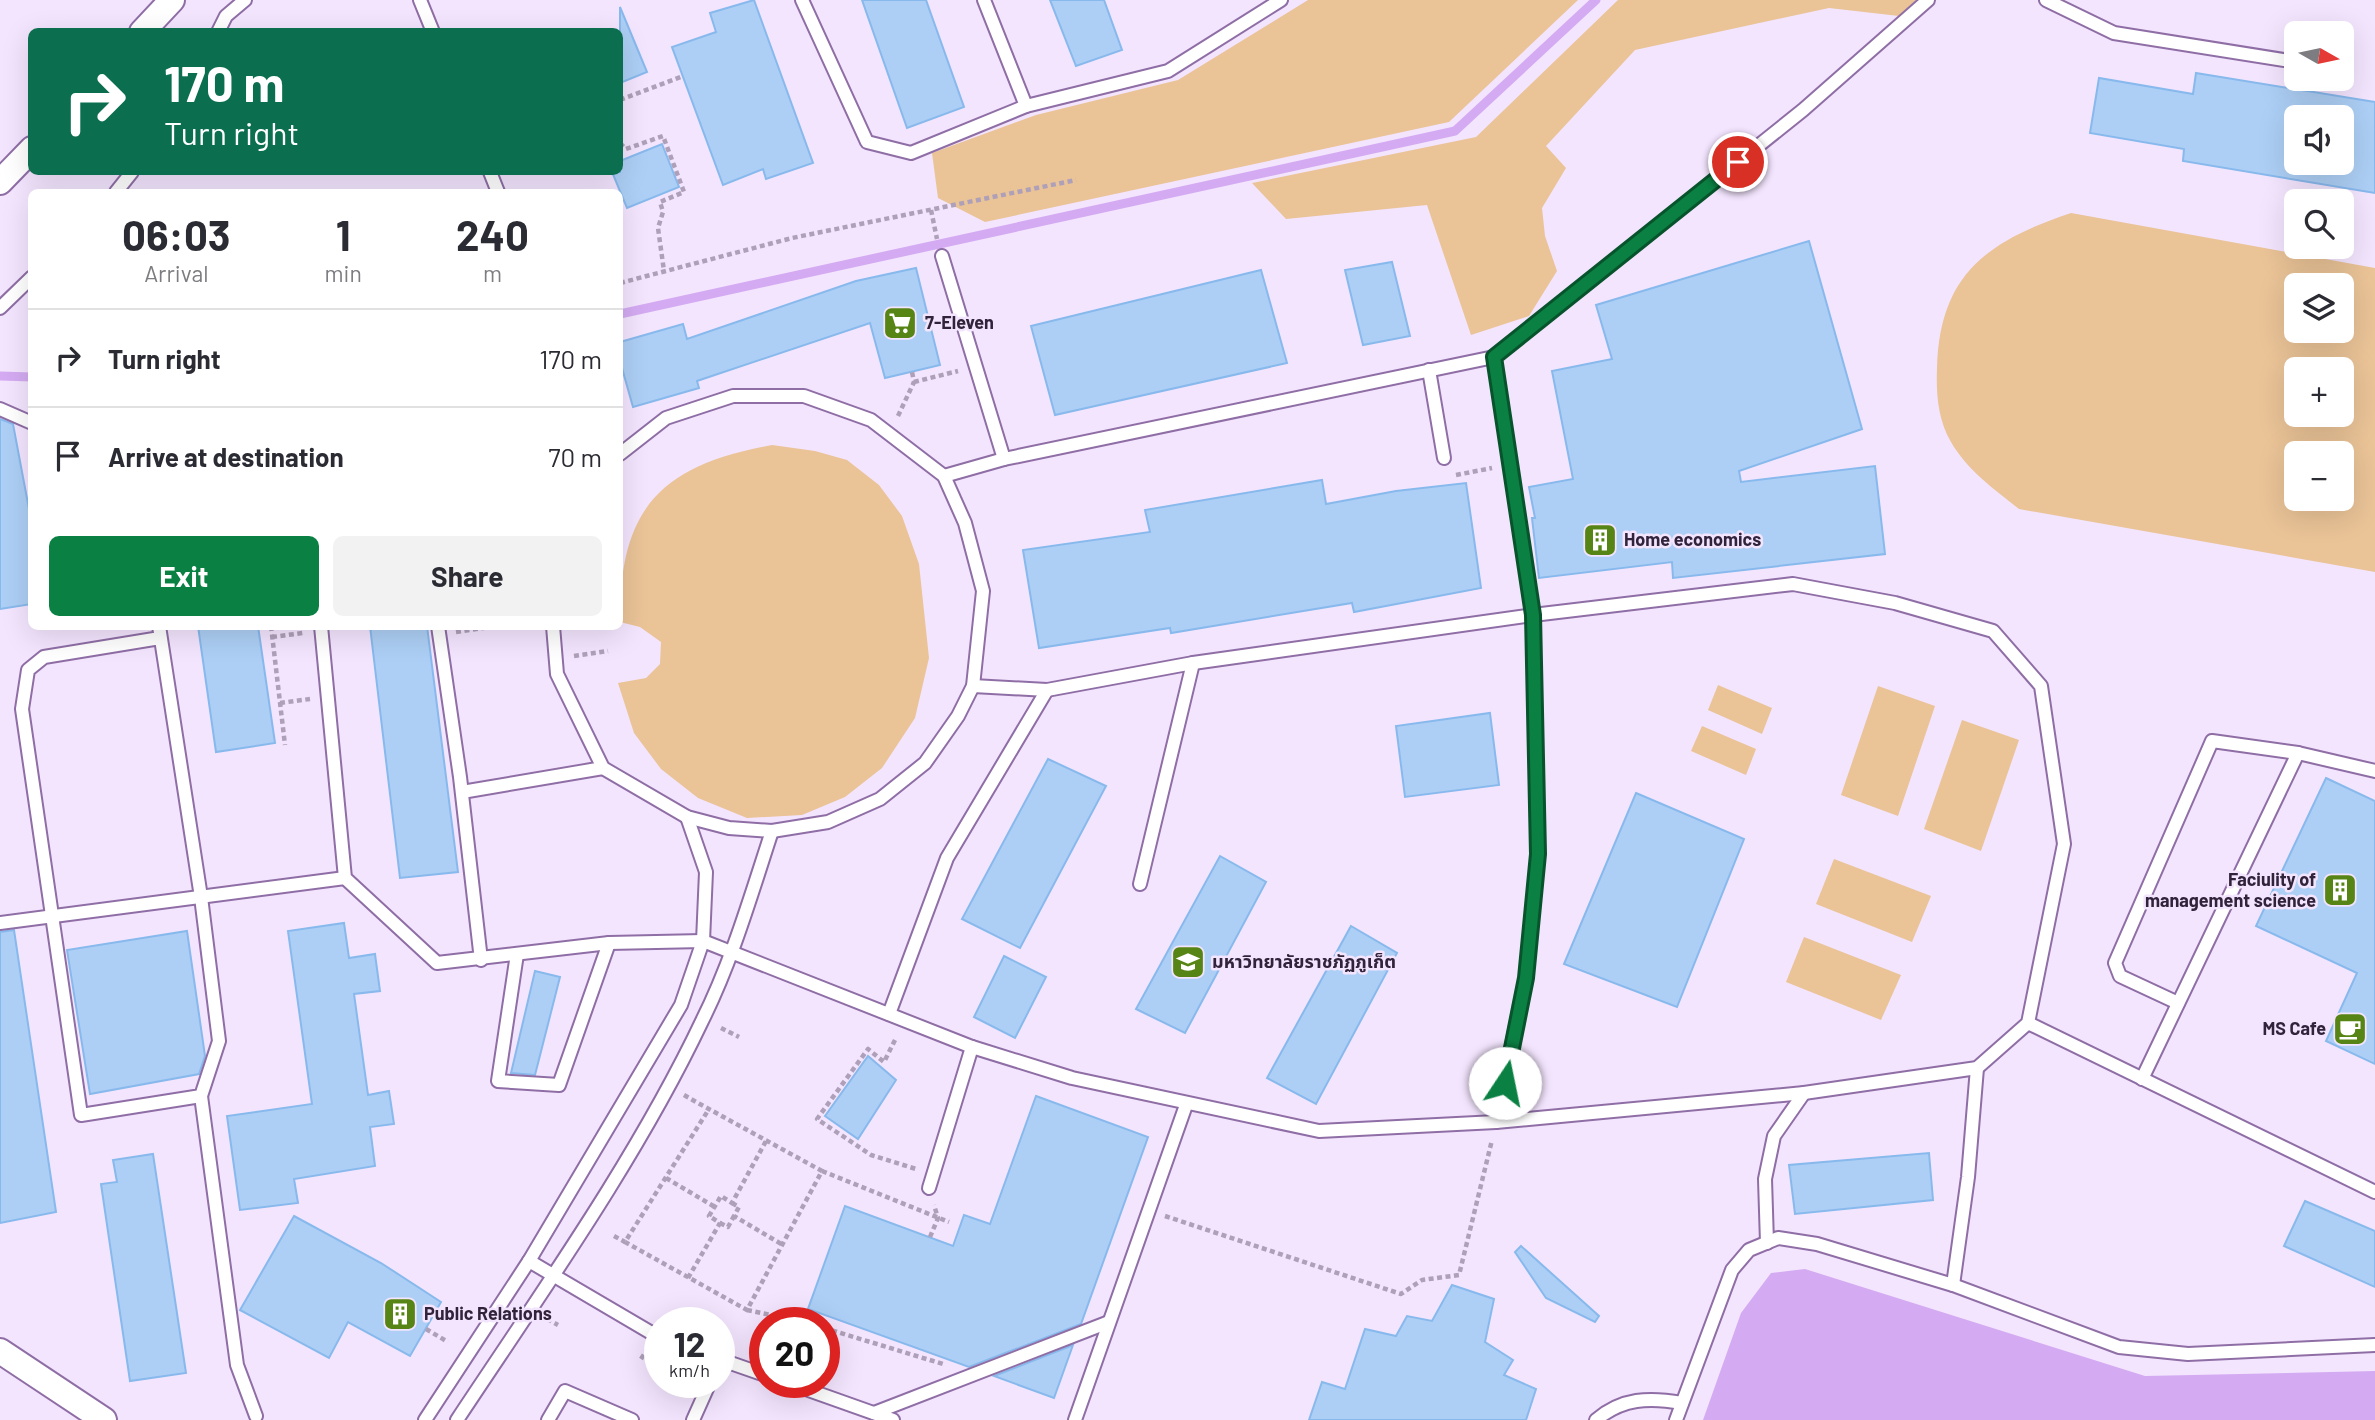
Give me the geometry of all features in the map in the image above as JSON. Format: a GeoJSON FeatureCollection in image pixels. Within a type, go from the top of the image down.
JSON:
{"type":"FeatureCollection","features":[{"type":"Feature","properties":{"kind":"street"},"geometry":{"type":"LineString","coordinates":[[146,28],[172,0]]}},
{"type":"Feature","properties":{"kind":"street"},"geometry":{"type":"LineString","coordinates":[[0,182],[28,153]]}},
{"type":"Feature","properties":{"kind":"street"},"geometry":{"type":"LineString","coordinates":[[0,1351],[104,1420]]}},
{"type":"Feature","properties":{"kind":"lane"},"geometry":{"type":"LineString","coordinates":[[220,28],[226,16],[245,0]]}},
{"type":"Feature","properties":{"kind":"lane"},"geometry":{"type":"LineString","coordinates":[[420,0],[431,28]]}},
{"type":"Feature","properties":{"kind":"lane"},"geometry":{"type":"LineString","coordinates":[[802,0],[867,142],[911,153],[1026,106],[1168,71],[1281,0]]}},
{"type":"Feature","properties":{"kind":"lane"},"geometry":{"type":"LineString","coordinates":[[984,0],[1026,106]]}},
{"type":"Feature","properties":{"kind":"lane"},"geometry":{"type":"LineString","coordinates":[[944,476],[1004,459],[1494,357],[1803,110],[1928,0]]}},
{"type":"Feature","properties":{"kind":"lane"},"geometry":{"type":"LineString","coordinates":[[2046,0],[2114,33],[2284,60]]}},
{"type":"Feature","properties":{"kind":"lane"},"geometry":{"type":"LineString","coordinates":[[118,189],[130,175]]}},
{"type":"Feature","properties":{"kind":"lane"},"geometry":{"type":"LineString","coordinates":[[942,257],[1004,459]]}},
{"type":"Feature","properties":{"kind":"lane"},"geometry":{"type":"LineString","coordinates":[[0,308],[28,281]]}},
{"type":"Feature","properties":{"kind":"lane"},"geometry":{"type":"LineString","coordinates":[[1494,357],[1533,615],[1538,854],[1526,978],[1496,1122]]}},
{"type":"Feature","properties":{"kind":"lane"},"geometry":{"type":"LineString","coordinates":[[1429,370],[1444,458]]}},
{"type":"Feature","properties":{"kind":"lane"},"geometry":{"type":"LineString","coordinates":[[552,630],[557,674],[603,768],[687,817],[729,828],[772,831],[828,822],[880,799],[925,763],[958,716],[973,686],[983,592],[965,523],[944,476],[871,420],[804,397],[733,396],[666,418],[623,452]]}},
{"type":"Feature","properties":{"kind":"lane"},"geometry":{"type":"LineString","coordinates":[[0,409],[28,421]]}},
{"type":"Feature","properties":{"kind":"lane"},"geometry":{"type":"LineString","coordinates":[[321,630],[345,878],[437,963],[481,960],[609,943],[703,941],[972,1047],[1072,1079],[1320,1131],[1496,1122],[1804,1093],[1977,1068],[2028,1023],[2064,844],[2042,686],[1993,631],[1895,603],[1793,584],[1533,615],[1193,663],[1046,691],[973,686]]}},
{"type":"Feature","properties":{"kind":"lane"},"geometry":{"type":"LineString","coordinates":[[439,630],[462,792],[481,960]]}},
{"type":"Feature","properties":{"kind":"lane"},"geometry":{"type":"LineString","coordinates":[[201,1096],[80,1115],[22,709],[28,670],[44,657],[159,632],[201,897],[219,1041],[201,1096],[237,1365],[256,1416]]}},
{"type":"Feature","properties":{"kind":"lane"},"geometry":{"type":"LineString","coordinates":[[1140,884],[1193,663]]}},
{"type":"Feature","properties":{"kind":"lane"},"geometry":{"type":"LineString","coordinates":[[889,1014],[947,858],[1046,691]]}},
{"type":"Feature","properties":{"kind":"lane"},"geometry":{"type":"LineString","coordinates":[[2178,1003],[2120,976],[2115,963],[2211,741],[2298,753],[2375,771]]}},
{"type":"Feature","properties":{"kind":"lane"},"geometry":{"type":"LineString","coordinates":[[2142,1079],[2298,753]]}},
{"type":"Feature","properties":{"kind":"lane"},"geometry":{"type":"LineString","coordinates":[[462,792],[603,768]]}},
{"type":"Feature","properties":{"kind":"lane"},"geometry":{"type":"LineString","coordinates":[[425,1420],[529,1261],[681,1005],[703,941],[706,872],[687,817]]}},
{"type":"Feature","properties":{"kind":"lane"},"geometry":{"type":"LineString","coordinates":[[457,1420],[552,1277],[669,1087],[703,1020],[732,952],[772,831]]}},
{"type":"Feature","properties":{"kind":"lane"},"geometry":{"type":"LineString","coordinates":[[0,923],[345,878]]}},
{"type":"Feature","properties":{"kind":"lane"},"geometry":{"type":"LineString","coordinates":[[517,954],[498,1081],[559,1085],[609,943]]}},
{"type":"Feature","properties":{"kind":"lane"},"geometry":{"type":"LineString","coordinates":[[2028,1023],[2375,1192]]}},
{"type":"Feature","properties":{"kind":"lane"},"geometry":{"type":"LineString","coordinates":[[931,1181],[972,1047]]}},
{"type":"Feature","properties":{"kind":"lane"},"geometry":{"type":"LineString","coordinates":[[1953,1285],[1968,1177],[1977,1068]]}},
{"type":"Feature","properties":{"kind":"lane"},"geometry":{"type":"LineString","coordinates":[[1767,1243],[1765,1179],[1774,1136],[1804,1093]]}},
{"type":"Feature","properties":{"kind":"lane"},"geometry":{"type":"LineString","coordinates":[[1074,1420],[1186,1105]]}},
{"type":"Feature","properties":{"kind":"lane"},"geometry":{"type":"LineString","coordinates":[[1676,1420],[1732,1270],[1749,1250],[1778,1238],[1817,1244],[1953,1285],[2119,1347],[2188,1354],[2375,1345]]}},
{"type":"Feature","properties":{"kind":"lane"},"geometry":{"type":"LineString","coordinates":[[529,1261],[644,1329]]}},
{"type":"Feature","properties":{"kind":"lane"},"geometry":{"type":"LineString","coordinates":[[874,1413],[1109,1322]]}},
{"type":"Feature","properties":{"kind":"lane"},"geometry":{"type":"LineString","coordinates":[[548,1420],[565,1391],[632,1420]]}},
{"type":"Feature","properties":{"kind":"lane"},"geometry":{"type":"LineString","coordinates":[[693,1420],[703,1398]]}},
{"type":"Feature","properties":{"kind":"lane"},"geometry":{"type":"LineString","coordinates":[[831,1398],[893,1420]]}},
{"type":"Feature","properties":{"kind":"lane"},"geometry":{"type":"LineString","coordinates":[[1596,1420],[1612,1406],[1637,1400],[1657,1399],[1682,1404]]}},
{"type":"Feature","properties":{"kind":"path"},"geometry":{"type":"LineString","coordinates":[[623,99],[683,76]]}},
{"type":"Feature","properties":{"kind":"path"},"geometry":{"type":"LineString","coordinates":[[623,146],[626,149],[663,136],[681,180],[684,192],[660,202],[663,212],[658,228],[664,271]]}},
{"type":"Feature","properties":{"kind":"path"},"geometry":{"type":"LineString","coordinates":[[623,282],[792,238],[1076,180]]}},
{"type":"Feature","properties":{"kind":"path"},"geometry":{"type":"LineString","coordinates":[[931,209],[934,226]]}},
{"type":"Feature","properties":{"kind":"path"},"geometry":{"type":"LineString","coordinates":[[914,382],[976,367]]}},
{"type":"Feature","properties":{"kind":"path"},"geometry":{"type":"LineString","coordinates":[[894,426],[914,382],[912,372]]}},
{"type":"Feature","properties":{"kind":"path"},"geometry":{"type":"LineString","coordinates":[[1448,477],[1510,464]]}},
{"type":"Feature","properties":{"kind":"path"},"geometry":{"type":"LineString","coordinates":[[271,630],[285,746]]}},
{"type":"Feature","properties":{"kind":"path"},"geometry":{"type":"LineString","coordinates":[[272,637],[310,630]]}},
{"type":"Feature","properties":{"kind":"path"},"geometry":{"type":"LineString","coordinates":[[280,703],[328,696]]}},
{"type":"Feature","properties":{"kind":"path"},"geometry":{"type":"LineString","coordinates":[[895,1040],[883,1065],[868,1049],[817,1119],[871,1155],[931,1181],[938,1218],[930,1237]]}},
{"type":"Feature","properties":{"kind":"path"},"geometry":{"type":"LineString","coordinates":[[669,1087],[822,1171],[949,1222]]}},
{"type":"Feature","properties":{"kind":"path"},"geometry":{"type":"LineString","coordinates":[[625,1242],[709,1109]]}},
{"type":"Feature","properties":{"kind":"path"},"geometry":{"type":"LineString","coordinates":[[1149,1211],[1401,1293],[1422,1280],[1460,1275],[1496,1122]]}},
{"type":"Feature","properties":{"kind":"path"},"geometry":{"type":"LineString","coordinates":[[732,1203],[766,1141]]}},
{"type":"Feature","properties":{"kind":"path"},"geometry":{"type":"LineString","coordinates":[[614,1236],[747,1310],[822,1171]]}},
{"type":"Feature","properties":{"kind":"path"},"geometry":{"type":"LineString","coordinates":[[666,1178],[715,1206]]}},
{"type":"Feature","properties":{"kind":"path"},"geometry":{"type":"LineString","coordinates":[[721,1196],[732,1203],[739,1206],[728,1227],[709,1216],[721,1196]]}},
{"type":"Feature","properties":{"kind":"path"},"geometry":{"type":"LineString","coordinates":[[734,1216],[783,1245]]}},
{"type":"Feature","properties":{"kind":"path"},"geometry":{"type":"LineString","coordinates":[[688,1278],[720,1223]]}},
{"type":"Feature","properties":{"kind":"path"},"geometry":{"type":"LineString","coordinates":[[426,1329],[448,1342]]}},
{"type":"Feature","properties":{"kind":"path"},"geometry":{"type":"LineString","coordinates":[[840,1333],[954,1367]]}},
{"type":"Feature","properties":{"kind":"shaded area"},"geometry":{"type":"Polygon","coordinates":[[[1308,0],[1578,0],[1449,122],[985,222],[938,198],[932,153],[1036,115],[1178,80],[1308,0]]]}},
{"type":"Feature","properties":{"kind":"shaded area"},"geometry":{"type":"Polygon","coordinates":[[[1618,0],[1916,0],[1899,16],[1829,8],[1635,50],[1546,146],[1566,168],[1542,208],[1545,236],[1557,271],[1529,316],[1471,335],[1427,205],[1286,219],[1252,183],[1476,137],[1618,0]]]}},
{"type":"Feature","properties":{"kind":"shaded area"},"geometry":{"type":"Polygon","coordinates":[[[2071,213],[2284,252],[2284,259],[2325,259],[2375,268],[2375,572],[2019,509],[1973,470],[1957,452],[1943,425],[1937,388],[1940,336],[1947,309],[1958,286],[1973,266],[2015,236],[2071,213]]]}},
{"type":"Feature","properties":{"kind":"shaded area"},"geometry":{"type":"Polygon","coordinates":[[[772,445],[815,451],[847,460],[879,485],[902,516],[919,564],[929,658],[915,718],[882,768],[845,797],[802,815],[747,818],[698,798],[661,769],[634,733],[618,683],[646,678],[660,664],[661,642],[640,627],[623,623],[623,576],[628,549],[639,521],[654,498],[675,479],[702,465],[772,445]]]}},
{"type":"Feature","properties":{"kind":"shaded area"},"geometry":{"type":"Polygon","coordinates":[[[1718,685],[1772,708],[1762,734],[1708,710],[1718,685]]]}},
{"type":"Feature","properties":{"kind":"shaded area"},"geometry":{"type":"Polygon","coordinates":[[[1878,686],[1935,706],[1898,816],[1841,795],[1878,686]]]}},
{"type":"Feature","properties":{"kind":"shaded area"},"geometry":{"type":"Polygon","coordinates":[[[1962,720],[2019,740],[1981,851],[1924,829],[1962,720]]]}},
{"type":"Feature","properties":{"kind":"shaded area"},"geometry":{"type":"Polygon","coordinates":[[[1702,726],[1756,749],[1746,775],[1691,751],[1702,726]]]}},
{"type":"Feature","properties":{"kind":"shaded area"},"geometry":{"type":"Polygon","coordinates":[[[1834,859],[1931,896],[1912,942],[1816,904],[1834,859]]]}},
{"type":"Feature","properties":{"kind":"shaded area"},"geometry":{"type":"Polygon","coordinates":[[[1804,937],[1901,975],[1881,1020],[1786,982],[1804,937]]]}},
{"type":"Feature","properties":{"kind":"shaded area"},"geometry":{"type":"Polygon","coordinates":[[[1805,1269],[2145,1376],[2375,1371],[2375,1420],[1703,1420],[1741,1313],[1771,1273],[1805,1269]]]}},
{"type":"Feature","properties":{"kind":"building"},"geometry":{"type":"Polygon","coordinates":[[[754,0],[813,163],[766,179],[763,169],[723,185],[672,47],[716,32],[710,13],[754,0]]]}},
{"type":"Feature","properties":{"kind":"building"},"geometry":{"type":"Polygon","coordinates":[[[862,0],[926,0],[964,107],[907,128],[862,0]]]}},
{"type":"Feature","properties":{"kind":"building"},"geometry":{"type":"Polygon","coordinates":[[[1050,0],[1104,0],[1122,50],[1076,66],[1050,0]]]}},
{"type":"Feature","properties":{"kind":"building"},"geometry":{"type":"Polygon","coordinates":[[[620,7],[647,72],[623,82],[623,28],[620,28],[620,7]]]}},
{"type":"Feature","properties":{"kind":"building"},"geometry":{"type":"Polygon","coordinates":[[[2196,73],[2284,87],[2284,91],[2307,91],[2375,102],[2375,193],[2183,161],[2184,149],[2090,133],[2099,78],[2193,94],[2196,73]]]}},
{"type":"Feature","properties":{"kind":"building"},"geometry":{"type":"Polygon","coordinates":[[[662,144],[679,187],[627,208],[623,189],[619,189],[613,175],[623,175],[623,160],[662,144]]]}},
{"type":"Feature","properties":{"kind":"building"},"geometry":{"type":"Polygon","coordinates":[[[1809,241],[1862,429],[1739,471],[1741,482],[1875,466],[1885,554],[1673,578],[1672,562],[1539,578],[1532,518],[1535,518],[1529,487],[1573,479],[1552,371],[1612,359],[1596,305],[1809,241]]]}},
{"type":"Feature","properties":{"kind":"building"},"geometry":{"type":"Polygon","coordinates":[[[1392,262],[1410,336],[1363,345],[1345,270],[1392,262]]]}},
{"type":"Feature","properties":{"kind":"building"},"geometry":{"type":"Polygon","coordinates":[[[916,268],[940,365],[885,378],[870,323],[697,381],[699,388],[633,407],[623,372],[623,341],[683,324],[687,339],[856,281],[916,268]]]}},
{"type":"Feature","properties":{"kind":"building"},"geometry":{"type":"Polygon","coordinates":[[[1261,270],[1287,363],[1055,415],[1031,326],[1261,270]]]}},
{"type":"Feature","properties":{"kind":"building"},"geometry":{"type":"Polygon","coordinates":[[[0,419],[13,424],[28,504],[28,605],[0,609],[0,419]]]}},
{"type":"Feature","properties":{"kind":"building"},"geometry":{"type":"Polygon","coordinates":[[[1322,480],[1326,504],[1396,491],[1466,483],[1481,588],[1354,612],[1352,603],[1171,633],[1170,628],[1039,648],[1023,550],[1150,532],[1145,510],[1322,480]]]}},
{"type":"Feature","properties":{"kind":"building"},"geometry":{"type":"Polygon","coordinates":[[[199,630],[259,630],[275,743],[216,752],[199,630]]]}},
{"type":"Feature","properties":{"kind":"building"},"geometry":{"type":"Polygon","coordinates":[[[370,630],[428,630],[458,872],[400,878],[370,630]]]}},
{"type":"Feature","properties":{"kind":"building"},"geometry":{"type":"Polygon","coordinates":[[[1490,713],[1499,785],[1405,797],[1396,726],[1490,713]]]}},
{"type":"Feature","properties":{"kind":"building"},"geometry":{"type":"Polygon","coordinates":[[[1048,759],[1106,786],[1020,948],[962,919],[1048,759]]]}},
{"type":"Feature","properties":{"kind":"building"},"geometry":{"type":"Polygon","coordinates":[[[2326,778],[2375,801],[2375,1064],[2326,1041],[2357,973],[2256,926],[2326,778]]]}},
{"type":"Feature","properties":{"kind":"building"},"geometry":{"type":"Polygon","coordinates":[[[1636,793],[1744,839],[1677,1007],[1564,964],[1636,793]]]}},
{"type":"Feature","properties":{"kind":"building"},"geometry":{"type":"Polygon","coordinates":[[[1220,856],[1266,882],[1185,1033],[1136,1009],[1220,856]]]}},
{"type":"Feature","properties":{"kind":"building"},"geometry":{"type":"Polygon","coordinates":[[[344,923],[349,958],[375,954],[380,991],[354,994],[368,1095],[389,1091],[394,1124],[370,1127],[375,1166],[294,1179],[298,1203],[240,1210],[227,1116],[312,1104],[288,931],[344,923]]]}},
{"type":"Feature","properties":{"kind":"building"},"geometry":{"type":"Polygon","coordinates":[[[1351,926],[1397,953],[1316,1104],[1267,1078],[1351,926]]]}},
{"type":"Feature","properties":{"kind":"building"},"geometry":{"type":"Polygon","coordinates":[[[14,930],[56,1212],[0,1223],[0,932],[14,930]]]}},
{"type":"Feature","properties":{"kind":"building"},"geometry":{"type":"Polygon","coordinates":[[[187,931],[205,1056],[199,1074],[90,1094],[67,950],[187,931]]]}},
{"type":"Feature","properties":{"kind":"building"},"geometry":{"type":"Polygon","coordinates":[[[1004,956],[1046,977],[1015,1038],[974,1017],[1004,956]]]}},
{"type":"Feature","properties":{"kind":"building"},"geometry":{"type":"Polygon","coordinates":[[[535,971],[560,977],[535,1075],[511,1073],[535,971]]]}},
{"type":"Feature","properties":{"kind":"building"},"geometry":{"type":"Polygon","coordinates":[[[868,1056],[896,1080],[858,1139],[825,1116],[868,1056]]]}},
{"type":"Feature","properties":{"kind":"building"},"geometry":{"type":"Polygon","coordinates":[[[1036,1096],[1148,1137],[1081,1324],[969,1367],[840,1321],[840,1307],[809,1307],[845,1206],[953,1246],[964,1215],[990,1224],[1036,1096]]]}},
{"type":"Feature","properties":{"kind":"building"},"geometry":{"type":"Polygon","coordinates":[[[1929,1153],[1933,1200],[1795,1214],[1789,1165],[1929,1153]]]}},
{"type":"Feature","properties":{"kind":"building"},"geometry":{"type":"Polygon","coordinates":[[[153,1154],[186,1373],[130,1381],[101,1184],[117,1182],[113,1160],[153,1154]]]}},
{"type":"Feature","properties":{"kind":"building"},"geometry":{"type":"Polygon","coordinates":[[[2305,1201],[2375,1231],[2375,1287],[2284,1246],[2305,1201]]]}},
{"type":"Feature","properties":{"kind":"building"},"geometry":{"type":"Polygon","coordinates":[[[294,1216],[381,1263],[441,1302],[410,1356],[348,1322],[329,1358],[240,1310],[294,1216]]]}},
{"type":"Feature","properties":{"kind":"building"},"geometry":{"type":"Polygon","coordinates":[[[1521,1246],[1599,1316],[1595,1322],[1546,1298],[1515,1252],[1521,1246]]]}},
{"type":"Feature","properties":{"kind":"building"},"geometry":{"type":"Polygon","coordinates":[[[1452,1285],[1494,1299],[1485,1342],[1513,1360],[1504,1375],[1536,1389],[1526,1420],[1309,1420],[1322,1382],[1345,1389],[1365,1329],[1396,1336],[1407,1316],[1432,1321],[1452,1285]]]}},
{"type":"Feature","properties":{"kind":"building"},"geometry":{"type":"Polygon","coordinates":[[[1073,1345],[1054,1398],[994,1376],[1073,1345]]]}},
{"type":"Feature","properties":{"kind":"waterway"},"geometry":{"type":"LineString","coordinates":[[623,313],[1455,131],[1596,0]]}},
{"type":"Feature","properties":{"kind":"waterway"},"geometry":{"type":"LineString","coordinates":[[0,376],[28,377]]}},
{"type":"Feature","properties":{"kind":"place","name":"7-Eleven"},"geometry":{"type":"Point","coordinates":[900,323]}},
{"type":"Feature","properties":{"kind":"place","name":"Home economics"},"geometry":{"type":"Point","coordinates":[1600,540]}},
{"type":"Feature","properties":{"kind":"place","name":"Faciulity of management science"},"geometry":{"type":"Point","coordinates":[2340,890]}},
{"type":"Feature","properties":{"kind":"place","name":"มหาวิทยาลัยราชภัฏภูเก็ต"},"geometry":{"type":"Point","coordinates":[1188,962]}},
{"type":"Feature","properties":{"kind":"place","name":"MS Cafe"},"geometry":{"type":"Point","coordinates":[2350,1029]}},
{"type":"Feature","properties":{"kind":"place","name":"Public Relations"},"geometry":{"type":"Point","coordinates":[400,1314]}},
{"type":"Feature","properties":{"kind":"route"},"geometry":{"type":"LineString","coordinates":[[1505,1083],[1526,978],[1538,854],[1533,615],[1494,357],[1738,162]]}}]}
